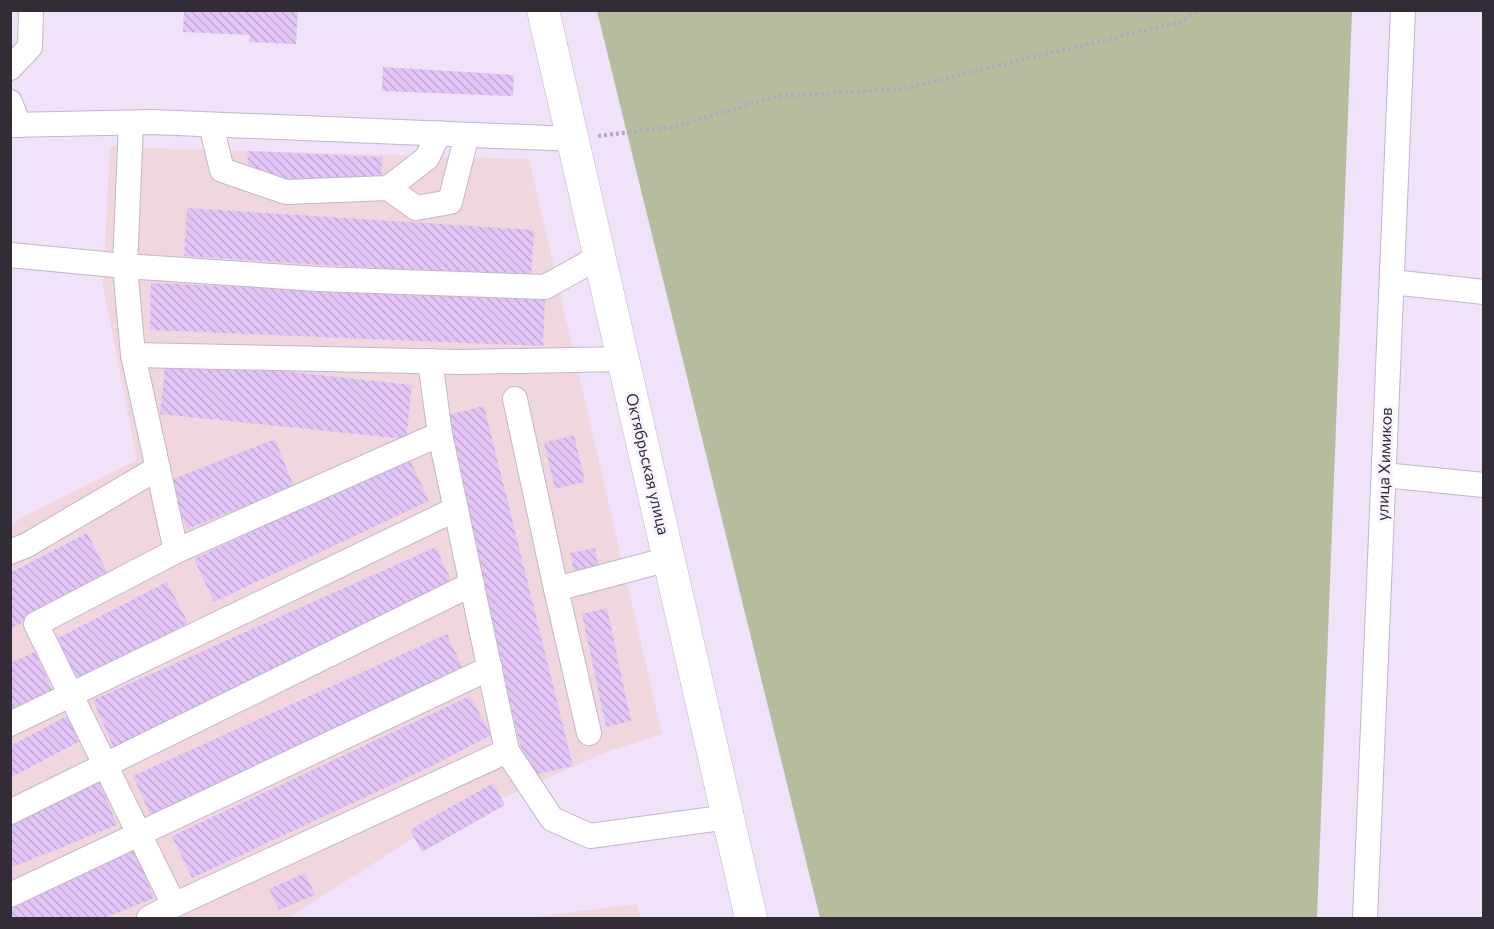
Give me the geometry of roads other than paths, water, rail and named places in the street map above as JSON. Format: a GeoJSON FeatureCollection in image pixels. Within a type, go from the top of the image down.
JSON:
{"type":"FeatureCollection","features":[{"type":"Feature","properties":{"kind":"main road","name":"Октябрьская улица"},"geometry":{"type":"LineString","coordinates":[[543,10],[751,918]]}},
{"type":"Feature","properties":{"kind":"street"},"geometry":{"type":"LineString","coordinates":[[10,68],[30,46],[32,10]]}},
{"type":"Feature","properties":{"kind":"street","name":"улица Химиков"},"geometry":{"type":"LineString","coordinates":[[1365,918],[1403,10]]}},
{"type":"Feature","properties":{"kind":"street"},"geometry":{"type":"LineString","coordinates":[[10,102],[15,125],[131,123],[211,125],[574,139]]}},
{"type":"Feature","properties":{"kind":"street"},"geometry":{"type":"LineString","coordinates":[[131,123],[125,266],[133,356],[176,551]]}},
{"type":"Feature","properties":{"kind":"street"},"geometry":{"type":"LineString","coordinates":[[211,125],[222,170],[286,192],[388,188],[427,158],[439,134]]}},
{"type":"Feature","properties":{"kind":"street"},"geometry":{"type":"LineString","coordinates":[[388,188],[416,208],[450,202],[467,135]]}},
{"type":"Feature","properties":{"kind":"street"},"geometry":{"type":"LineString","coordinates":[[10,255],[125,266],[318,279],[545,287],[601,256]]}},
{"type":"Feature","properties":{"kind":"street"},"geometry":{"type":"LineString","coordinates":[[1392,282],[1484,292]]}},
{"type":"Feature","properties":{"kind":"street"},"geometry":{"type":"LineString","coordinates":[[133,356],[430,361],[624,359]]}},
{"type":"Feature","properties":{"kind":"street"},"geometry":{"type":"LineString","coordinates":[[430,361],[440,434],[507,751],[552,819],[591,836],[728,817]]}},
{"type":"Feature","properties":{"kind":"street"},"geometry":{"type":"LineString","coordinates":[[515,399],[589,733]]}},
{"type":"Feature","properties":{"kind":"street"},"geometry":{"type":"LineString","coordinates":[[174,905],[36,624],[176,551],[440,434]]}},
{"type":"Feature","properties":{"kind":"street"},"geometry":{"type":"LineString","coordinates":[[10,552],[27,545],[158,468]]}},
{"type":"Feature","properties":{"kind":"street"},"geometry":{"type":"LineString","coordinates":[[1384,475],[1484,485]]}},
{"type":"Feature","properties":{"kind":"street"},"geometry":{"type":"LineString","coordinates":[[10,724],[456,509]]}},
{"type":"Feature","properties":{"kind":"street"},"geometry":{"type":"LineString","coordinates":[[556,589],[669,559]]}},
{"type":"Feature","properties":{"kind":"street"},"geometry":{"type":"LineString","coordinates":[[10,812],[472,584]]}},
{"type":"Feature","properties":{"kind":"street"},"geometry":{"type":"LineString","coordinates":[[10,895],[490,668]]}},
{"type":"Feature","properties":{"kind":"street"},"geometry":{"type":"LineString","coordinates":[[149,918],[507,751]]}}]}
